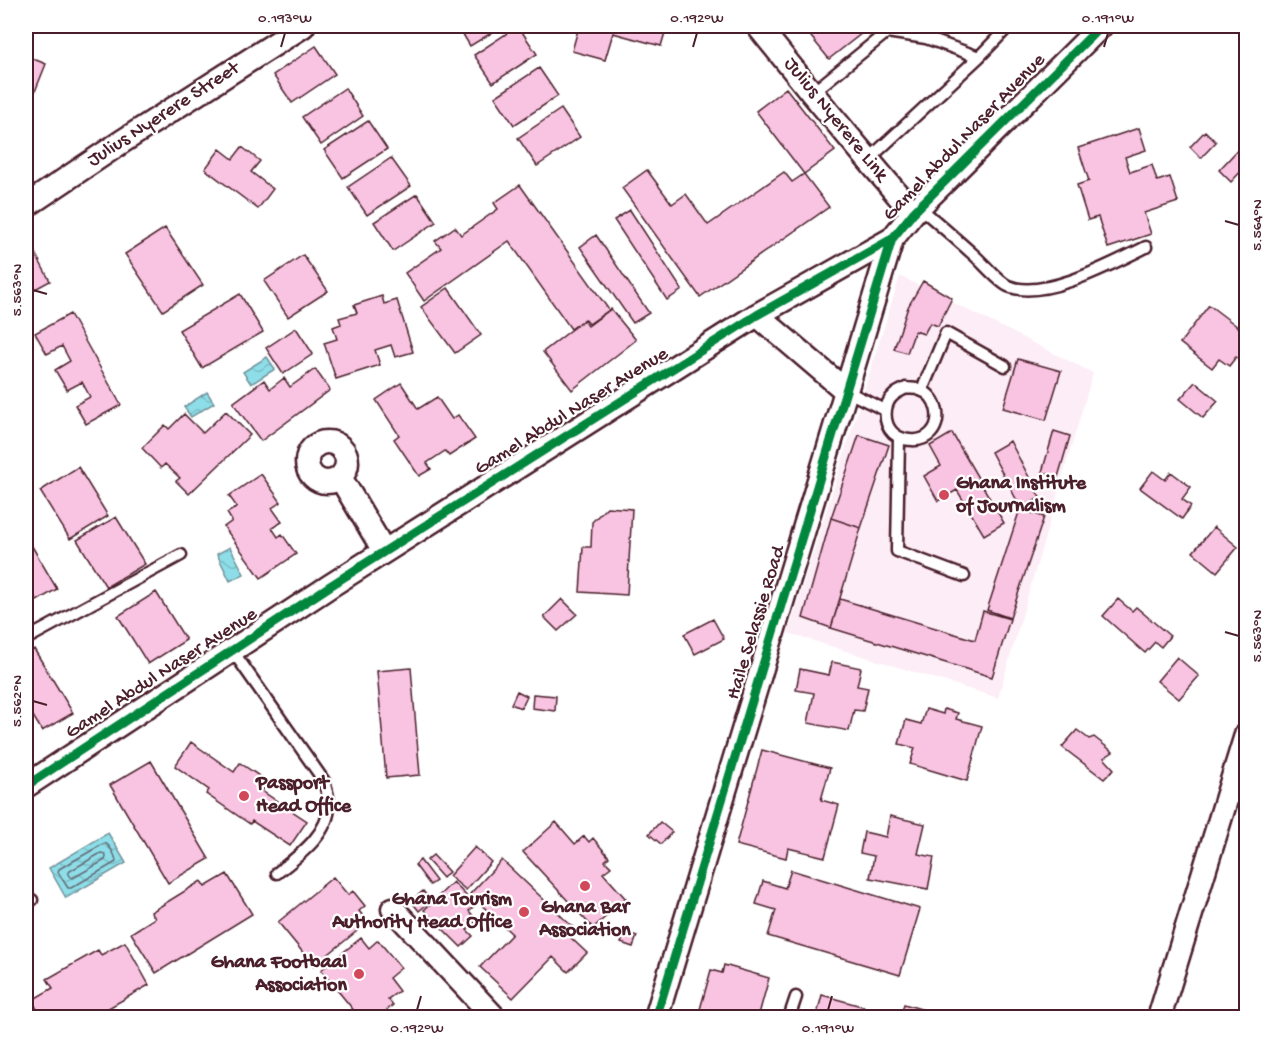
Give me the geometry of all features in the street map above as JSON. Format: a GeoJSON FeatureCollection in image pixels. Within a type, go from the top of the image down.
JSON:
{"type":"FeatureCollection","features":[{"type":"Feature","properties":{"kind":"street","name":"Julius Nyerere Street"},"geometry":{"type":"LineString","coordinates":[[26,206],[303,26]]}},
{"type":"Feature","properties":{"kind":"street","name":"Julius Nyerere Link"},"geometry":{"type":"LineString","coordinates":[[758,26],[868,160],[916,210]]}},
{"type":"Feature","properties":{"kind":"street","name":"Gamel Abdul Naser Avenue"},"geometry":{"type":"LineString","coordinates":[[26,786],[384,551],[757,315],[892,239],[916,210],[1101,26]]}},
{"type":"Feature","properties":{"kind":"street","name":"Haile Selassie Road"},"geometry":{"type":"LineString","coordinates":[[656,1017],[892,239]]}},
{"type":"Feature","properties":{"kind":"street"},"geometry":{"type":"LineString","coordinates":[[757,315],[846,391]]}},
{"type":"Feature","properties":{"kind":"street"},"geometry":{"type":"LineString","coordinates":[[340,477],[384,551]]}},
{"type":"Feature","properties":{"kind":"street"},"geometry":{"type":"LineString","coordinates":[[1159,1017],[1246,735]]}},
{"type":"Feature","properties":{"kind":"street"},"geometry":{"type":"LineString","coordinates":[[393,909],[495,1017]]}},
{"type":"Feature","properties":{"kind":"lane"},"geometry":{"type":"LineString","coordinates":[[868,160],[980,57],[1009,26]]}},
{"type":"Feature","properties":{"kind":"lane"},"geometry":{"type":"LineString","coordinates":[[812,93],[887,32],[926,38],[980,57]]}},
{"type":"Feature","properties":{"kind":"lane"},"geometry":{"type":"LineString","coordinates":[[916,210],[975,256],[1006,285],[1021,290],[1040,289],[1088,275],[1146,247]]}},
{"type":"Feature","properties":{"kind":"lane"},"geometry":{"type":"LineString","coordinates":[[922,390],[946,333],[1005,366]]}},
{"type":"Feature","properties":{"kind":"lane"},"geometry":{"type":"LineString","coordinates":[[906,388],[922,390],[935,401],[938,417],[931,433],[916,441],[899,438],[891,431],[886,421],[885,410],[893,396],[906,388]]}},
{"type":"Feature","properties":{"kind":"lane"},"geometry":{"type":"LineString","coordinates":[[846,391],[885,410]]}},
{"type":"Feature","properties":{"kind":"lane"},"geometry":{"type":"LineString","coordinates":[[899,438],[897,551],[964,576]]}},
{"type":"Feature","properties":{"kind":"lane"},"geometry":{"type":"LineString","coordinates":[[26,639],[181,555]]}},
{"type":"Feature","properties":{"kind":"lane"},"geometry":{"type":"LineString","coordinates":[[232,650],[324,782],[329,804],[326,824],[304,852],[276,873]]}},
{"type":"Feature","properties":{"kind":"lane"},"geometry":{"type":"LineString","coordinates":[[789,1017],[796,997]]}},
{"type":"Feature","properties":{"kind":"shaded area","name":"Ghana Institute of Journalism"},"geometry":{"type":"Polygon","coordinates":[[[900,276],[1093,373],[998,698],[788,633],[900,276]]]}},
{"type":"Feature","properties":{"kind":"water"},"geometry":{"type":"Polygon","coordinates":[[[267,357],[275,369],[251,384],[243,372],[267,357]]]}},
{"type":"Feature","properties":{"kind":"water"},"geometry":{"type":"Polygon","coordinates":[[[207,392],[214,403],[191,417],[184,407],[207,392]]]}},
{"type":"Feature","properties":{"kind":"water"},"geometry":{"type":"Polygon","coordinates":[[[230,547],[244,574],[230,581],[217,554],[230,547]]]}},
{"type":"Feature","properties":{"kind":"water"},"geometry":{"type":"Polygon","coordinates":[[[108,833],[126,863],[66,898],[49,868],[108,833]]]}},
{"type":"Feature","properties":{"kind":"building"},"geometry":{"type":"Polygon","coordinates":[[[458,26],[503,26],[470,46],[458,26]]]}},
{"type":"Feature","properties":{"kind":"building"},"geometry":{"type":"Polygon","coordinates":[[[518,26],[537,54],[493,83],[474,55],[518,26]]]}},
{"type":"Feature","properties":{"kind":"building"},"geometry":{"type":"Polygon","coordinates":[[[579,26],[667,26],[661,46],[613,33],[605,60],[572,51],[579,26]]]}},
{"type":"Feature","properties":{"kind":"building"},"geometry":{"type":"Polygon","coordinates":[[[804,26],[871,26],[829,59],[804,26]]]}},
{"type":"Feature","properties":{"kind":"building"},"geometry":{"type":"Polygon","coordinates":[[[316,46],[335,74],[292,103],[273,75],[316,46]]]}},
{"type":"Feature","properties":{"kind":"building"},"geometry":{"type":"Polygon","coordinates":[[[26,56],[46,64],[26,114],[26,56]]]}},
{"type":"Feature","properties":{"kind":"building"},"geometry":{"type":"Polygon","coordinates":[[[539,68],[558,96],[514,125],[495,97],[539,68]]]}},
{"type":"Feature","properties":{"kind":"building"},"geometry":{"type":"Polygon","coordinates":[[[345,88],[363,116],[321,145],[302,117],[345,88]]]}},
{"type":"Feature","properties":{"kind":"building"},"geometry":{"type":"Polygon","coordinates":[[[786,88],[835,151],[804,174],[756,111],[786,88]]]}},
{"type":"Feature","properties":{"kind":"building"},"geometry":{"type":"Polygon","coordinates":[[[561,109],[580,137],[537,166],[518,138],[561,109]]]}},
{"type":"Feature","properties":{"kind":"building"},"geometry":{"type":"Polygon","coordinates":[[[368,121],[387,149],[343,178],[324,150],[368,121]]]}},
{"type":"Feature","properties":{"kind":"building"},"geometry":{"type":"Polygon","coordinates":[[[1139,128],[1146,150],[1125,157],[1130,172],[1152,165],[1157,181],[1170,177],[1178,202],[1144,213],[1151,234],[1108,248],[1098,217],[1088,220],[1077,185],[1089,181],[1078,148],[1139,128]]]}},
{"type":"Feature","properties":{"kind":"building"},"geometry":{"type":"Polygon","coordinates":[[[1205,131],[1216,142],[1201,158],[1190,147],[1205,131]]]}},
{"type":"Feature","properties":{"kind":"building"},"geometry":{"type":"Polygon","coordinates":[[[1246,141],[1246,166],[1231,182],[1219,170],[1246,141]]]}},
{"type":"Feature","properties":{"kind":"building"},"geometry":{"type":"Polygon","coordinates":[[[242,147],[260,161],[251,172],[273,189],[258,209],[205,169],[220,149],[233,159],[242,147]]]}},
{"type":"Feature","properties":{"kind":"building"},"geometry":{"type":"Polygon","coordinates":[[[391,158],[411,186],[367,215],[348,187],[391,158]]]}},
{"type":"Feature","properties":{"kind":"building"},"geometry":{"type":"Polygon","coordinates":[[[647,170],[672,204],[686,194],[708,225],[784,172],[792,182],[804,174],[829,207],[700,297],[622,188],[647,170]]]}},
{"type":"Feature","properties":{"kind":"building"},"geometry":{"type":"Polygon","coordinates":[[[520,185],[609,310],[589,324],[585,319],[571,329],[509,241],[424,301],[405,273],[441,248],[435,241],[455,227],[461,235],[498,209],[494,203],[520,185]]]}},
{"type":"Feature","properties":{"kind":"building"},"geometry":{"type":"Polygon","coordinates":[[[417,194],[436,222],[393,251],[374,222],[417,194]]]}},
{"type":"Feature","properties":{"kind":"building"},"geometry":{"type":"Polygon","coordinates":[[[630,210],[682,290],[667,300],[614,220],[630,210]]]}},
{"type":"Feature","properties":{"kind":"building"},"geometry":{"type":"Polygon","coordinates":[[[165,228],[203,285],[163,311],[125,254],[165,228]]]}},
{"type":"Feature","properties":{"kind":"building"},"geometry":{"type":"Polygon","coordinates":[[[596,235],[649,313],[633,323],[580,247],[596,235]]]}},
{"type":"Feature","properties":{"kind":"building"},"geometry":{"type":"Polygon","coordinates":[[[34,251],[50,281],[26,294],[26,255],[34,251]]]}},
{"type":"Feature","properties":{"kind":"building"},"geometry":{"type":"Polygon","coordinates":[[[303,255],[328,291],[288,317],[264,281],[303,255]]]}},
{"type":"Feature","properties":{"kind":"building"},"geometry":{"type":"Polygon","coordinates":[[[923,281],[952,298],[938,326],[930,323],[924,334],[915,331],[907,353],[894,349],[908,307],[923,281]]]}},
{"type":"Feature","properties":{"kind":"building"},"geometry":{"type":"Polygon","coordinates":[[[448,288],[481,335],[455,353],[421,307],[448,288]]]}},
{"type":"Feature","properties":{"kind":"building"},"geometry":{"type":"Polygon","coordinates":[[[240,294],[263,332],[202,368],[179,330],[240,294]]]}},
{"type":"Feature","properties":{"kind":"building"},"geometry":{"type":"Polygon","coordinates":[[[382,296],[384,304],[397,300],[413,352],[395,357],[391,345],[375,350],[380,365],[336,379],[324,343],[337,339],[333,327],[341,324],[339,318],[357,313],[354,305],[382,296]]]}},
{"type":"Feature","properties":{"kind":"building"},"geometry":{"type":"Polygon","coordinates":[[[1209,305],[1246,333],[1246,364],[1236,357],[1229,366],[1219,359],[1212,368],[1180,343],[1209,305]]]}},
{"type":"Feature","properties":{"kind":"building"},"geometry":{"type":"Polygon","coordinates":[[[611,309],[636,340],[572,390],[543,352],[584,320],[588,326],[611,309]]]}},
{"type":"Feature","properties":{"kind":"building"},"geometry":{"type":"Polygon","coordinates":[[[70,314],[121,405],[86,424],[75,405],[90,397],[82,382],[67,390],[55,370],[70,361],[62,346],[47,354],[35,333],[70,314]]]}},
{"type":"Feature","properties":{"kind":"building"},"geometry":{"type":"Polygon","coordinates":[[[296,328],[313,354],[283,374],[266,348],[296,328]]]}},
{"type":"Feature","properties":{"kind":"building"},"geometry":{"type":"Polygon","coordinates":[[[1018,359],[1061,371],[1046,420],[1003,408],[1018,359]]]}},
{"type":"Feature","properties":{"kind":"building"},"geometry":{"type":"Polygon","coordinates":[[[315,369],[330,390],[261,441],[233,403],[264,380],[270,389],[284,378],[290,387],[315,369]]]}},
{"type":"Feature","properties":{"kind":"building"},"geometry":{"type":"Polygon","coordinates":[[[1195,382],[1218,401],[1203,418],[1180,399],[1195,382]]]}},
{"type":"Feature","properties":{"kind":"building"},"geometry":{"type":"Polygon","coordinates":[[[401,383],[418,409],[437,397],[452,419],[458,415],[475,439],[449,456],[445,451],[427,463],[431,469],[419,476],[394,439],[399,435],[376,400],[401,383]]]}},
{"type":"Feature","properties":{"kind":"building"},"geometry":{"type":"Polygon","coordinates":[[[226,411],[250,435],[189,494],[176,481],[180,478],[165,464],[161,468],[142,448],[165,425],[169,429],[184,414],[203,433],[226,411]]]}},
{"type":"Feature","properties":{"kind":"building"},"geometry":{"type":"Polygon","coordinates":[[[1054,431],[1070,436],[1058,477],[1042,472],[1054,431]]]}},
{"type":"Feature","properties":{"kind":"building"},"geometry":{"type":"Polygon","coordinates":[[[952,433],[1004,523],[984,535],[957,490],[938,501],[924,476],[941,466],[930,446],[952,433]]]}},
{"type":"Feature","properties":{"kind":"building"},"geometry":{"type":"Polygon","coordinates":[[[859,435],[889,445],[861,528],[831,518],[859,435]]]}},
{"type":"Feature","properties":{"kind":"building"},"geometry":{"type":"Polygon","coordinates":[[[1010,441],[1040,498],[1021,508],[991,452],[1010,441]]]}},
{"type":"Feature","properties":{"kind":"building"},"geometry":{"type":"Polygon","coordinates":[[[78,467],[108,516],[70,539],[40,491],[78,467]]]}},
{"type":"Feature","properties":{"kind":"building"},"geometry":{"type":"Polygon","coordinates":[[[1153,471],[1165,480],[1171,472],[1191,487],[1182,499],[1191,506],[1182,519],[1140,488],[1153,471]]]}},
{"type":"Feature","properties":{"kind":"building"},"geometry":{"type":"Polygon","coordinates":[[[261,474],[281,502],[272,508],[282,522],[272,528],[278,537],[282,534],[296,554],[261,578],[224,527],[232,521],[227,513],[237,507],[229,496],[261,474]]]}},
{"type":"Feature","properties":{"kind":"building"},"geometry":{"type":"Polygon","coordinates":[[[26,486],[32,496],[26,500],[26,486]]]}},
{"type":"Feature","properties":{"kind":"building"},"geometry":{"type":"Polygon","coordinates":[[[607,507],[632,509],[627,595],[580,592],[583,547],[591,547],[592,522],[607,507]]]}},
{"type":"Feature","properties":{"kind":"building"},"geometry":{"type":"Polygon","coordinates":[[[1020,509],[1044,517],[1010,618],[987,610],[1020,509]]]}},
{"type":"Feature","properties":{"kind":"building"},"geometry":{"type":"Polygon","coordinates":[[[116,517],[145,564],[106,587],[77,540],[116,517]]]}},
{"type":"Feature","properties":{"kind":"building"},"geometry":{"type":"Polygon","coordinates":[[[831,518],[861,528],[831,628],[803,618],[831,518]]]}},
{"type":"Feature","properties":{"kind":"building"},"geometry":{"type":"Polygon","coordinates":[[[1214,527],[1238,547],[1217,572],[1193,552],[1214,527]]]}},
{"type":"Feature","properties":{"kind":"building"},"geometry":{"type":"Polygon","coordinates":[[[26,536],[57,589],[37,601],[28,585],[26,587],[26,536]]]}},
{"type":"Feature","properties":{"kind":"building"},"geometry":{"type":"Polygon","coordinates":[[[156,592],[186,640],[148,664],[118,616],[156,592]]]}},
{"type":"Feature","properties":{"kind":"building"},"geometry":{"type":"Polygon","coordinates":[[[562,599],[577,614],[558,631],[544,617],[562,599]]]}},
{"type":"Feature","properties":{"kind":"building"},"geometry":{"type":"Polygon","coordinates":[[[840,599],[975,640],[983,611],[1010,619],[992,677],[831,628],[840,599]]]}},
{"type":"Feature","properties":{"kind":"building"},"geometry":{"type":"Polygon","coordinates":[[[1118,599],[1132,611],[1136,607],[1170,636],[1161,647],[1155,642],[1145,653],[1103,616],[1118,599]]]}},
{"type":"Feature","properties":{"kind":"building"},"geometry":{"type":"Polygon","coordinates":[[[713,619],[724,639],[695,654],[684,634],[713,619]]]}},
{"type":"Feature","properties":{"kind":"building"},"geometry":{"type":"Polygon","coordinates":[[[34,649],[73,713],[42,731],[33,716],[26,720],[26,655],[34,649]]]}},
{"type":"Feature","properties":{"kind":"building"},"geometry":{"type":"Polygon","coordinates":[[[1177,657],[1199,676],[1179,699],[1157,681],[1177,657]]]}},
{"type":"Feature","properties":{"kind":"building"},"geometry":{"type":"Polygon","coordinates":[[[832,662],[861,668],[857,686],[868,688],[863,711],[854,710],[849,731],[808,723],[814,693],[796,690],[800,669],[829,675],[832,662]]]}},
{"type":"Feature","properties":{"kind":"building"},"geometry":{"type":"Polygon","coordinates":[[[411,668],[420,775],[386,778],[377,671],[411,668]]]}},
{"type":"Feature","properties":{"kind":"building"},"geometry":{"type":"Polygon","coordinates":[[[517,691],[527,696],[521,708],[511,704],[517,691]]]}},
{"type":"Feature","properties":{"kind":"building"},"geometry":{"type":"Polygon","coordinates":[[[533,694],[556,696],[555,711],[532,708],[533,694]]]}},
{"type":"Feature","properties":{"kind":"building"},"geometry":{"type":"Polygon","coordinates":[[[926,709],[943,714],[944,709],[958,713],[956,719],[982,726],[967,781],[910,764],[915,748],[899,744],[906,720],[921,724],[926,709]]]}},
{"type":"Feature","properties":{"kind":"building"},"geometry":{"type":"Polygon","coordinates":[[[1077,730],[1089,739],[1094,737],[1113,752],[1104,758],[1114,769],[1104,779],[1062,747],[1077,730]]]}},
{"type":"Feature","properties":{"kind":"building"},"geometry":{"type":"Polygon","coordinates":[[[191,742],[234,772],[240,763],[268,782],[262,791],[307,821],[290,846],[252,821],[250,824],[206,794],[209,790],[175,766],[191,742]]]}},
{"type":"Feature","properties":{"kind":"building"},"geometry":{"type":"Polygon","coordinates":[[[762,750],[830,768],[821,800],[839,805],[825,857],[788,848],[786,858],[736,845],[762,750]]]}},
{"type":"Feature","properties":{"kind":"building"},"geometry":{"type":"Polygon","coordinates":[[[151,761],[209,859],[168,883],[110,785],[151,761]]]}},
{"type":"Feature","properties":{"kind":"building"},"geometry":{"type":"Polygon","coordinates":[[[890,816],[925,824],[918,854],[934,857],[928,889],[870,878],[874,856],[860,853],[864,832],[886,837],[890,816]]]}},
{"type":"Feature","properties":{"kind":"building","name":"Ghana Bar Association"},"geometry":{"type":"Polygon","coordinates":[[[556,822],[575,844],[584,836],[589,842],[593,838],[609,857],[605,861],[611,867],[603,873],[626,899],[593,928],[523,852],[556,822]]]}},
{"type":"Feature","properties":{"kind":"building"},"geometry":{"type":"Polygon","coordinates":[[[660,822],[672,832],[661,844],[649,834],[660,822]]]}},
{"type":"Feature","properties":{"kind":"building"},"geometry":{"type":"Polygon","coordinates":[[[475,847],[491,862],[466,890],[449,876],[475,847]]]}},
{"type":"Feature","properties":{"kind":"building"},"geometry":{"type":"Polygon","coordinates":[[[433,855],[449,872],[443,878],[427,860],[433,855]]]}},
{"type":"Feature","properties":{"kind":"building"},"geometry":{"type":"Polygon","coordinates":[[[420,860],[436,881],[430,885],[415,865],[420,860]]]}},
{"type":"Feature","properties":{"kind":"building","name":"Ghana Tourism Authority Head Office"},"geometry":{"type":"Polygon","coordinates":[[[502,860],[577,931],[571,938],[587,953],[568,972],[553,957],[513,998],[480,967],[512,934],[470,894],[502,860]]]}},
{"type":"Feature","properties":{"kind":"building"},"geometry":{"type":"Polygon","coordinates":[[[791,870],[920,909],[900,975],[768,936],[776,910],[756,904],[763,881],[785,888],[791,870]]]}},
{"type":"Feature","properties":{"kind":"building"},"geometry":{"type":"Polygon","coordinates":[[[227,874],[252,914],[156,973],[131,933],[155,918],[151,912],[201,881],[205,887],[227,874]]]}},
{"type":"Feature","properties":{"kind":"building"},"geometry":{"type":"Polygon","coordinates":[[[333,877],[348,895],[353,891],[365,906],[359,911],[368,922],[314,966],[278,922],[333,877]]]}},
{"type":"Feature","properties":{"kind":"building"},"geometry":{"type":"Polygon","coordinates":[[[453,882],[475,905],[469,911],[477,920],[467,930],[473,936],[461,947],[424,910],[453,882]]]}},
{"type":"Feature","properties":{"kind":"building"},"geometry":{"type":"Polygon","coordinates":[[[423,891],[431,901],[419,911],[411,901],[423,891]]]}},
{"type":"Feature","properties":{"kind":"building"},"geometry":{"type":"Polygon","coordinates":[[[625,932],[637,936],[633,947],[621,943],[625,932]]]}},
{"type":"Feature","properties":{"kind":"building","name":"Ghana Footbaal Association"},"geometry":{"type":"Polygon","coordinates":[[[361,938],[369,948],[378,940],[401,968],[389,978],[399,991],[388,999],[393,1005],[378,1018],[360,1018],[321,970],[361,938]]]}},
{"type":"Feature","properties":{"kind":"building"},"geometry":{"type":"Polygon","coordinates":[[[125,942],[149,985],[91,1018],[42,1018],[32,1000],[53,988],[47,979],[98,950],[101,955],[125,942]]]}},
{"type":"Feature","properties":{"kind":"building"},"geometry":{"type":"Polygon","coordinates":[[[724,965],[769,978],[758,1018],[709,1018],[699,1013],[711,970],[722,973],[724,965]]]}},
{"type":"Feature","properties":{"kind":"building"},"geometry":{"type":"Polygon","coordinates":[[[822,995],[865,1007],[863,1014],[874,1018],[816,1018],[822,995]]]}},
{"type":"Feature","properties":{"kind":"building"},"geometry":{"type":"Polygon","coordinates":[[[904,1004],[951,1018],[900,1018],[904,1004]]]}},
{"type":"Feature","properties":{"kind":"cycle path"},"geometry":{"type":"LineString","coordinates":[[26,786],[330,586],[757,315],[892,239],[913,213],[1101,26]]}},
{"type":"Feature","properties":{"kind":"cycle path"},"geometry":{"type":"LineString","coordinates":[[656,1018],[892,239]]}},
{"type":"Feature","properties":{"kind":"place","name":"Ghana Institute of Journalism"},"geometry":{"type":"Point","coordinates":[944,495]}},
{"type":"Feature","properties":{"kind":"place","name":"Passport Head Office"},"geometry":{"type":"Point","coordinates":[244,796]}},
{"type":"Feature","properties":{"kind":"place","name":"Ghana Bar Association"},"geometry":{"type":"Point","coordinates":[585,886]}},
{"type":"Feature","properties":{"kind":"place","name":"Ghana Tourism Authority Head Office"},"geometry":{"type":"Point","coordinates":[524,912]}},
{"type":"Feature","properties":{"kind":"place","name":"Ghana Footbaal Association"},"geometry":{"type":"Point","coordinates":[359,974]}}]}
